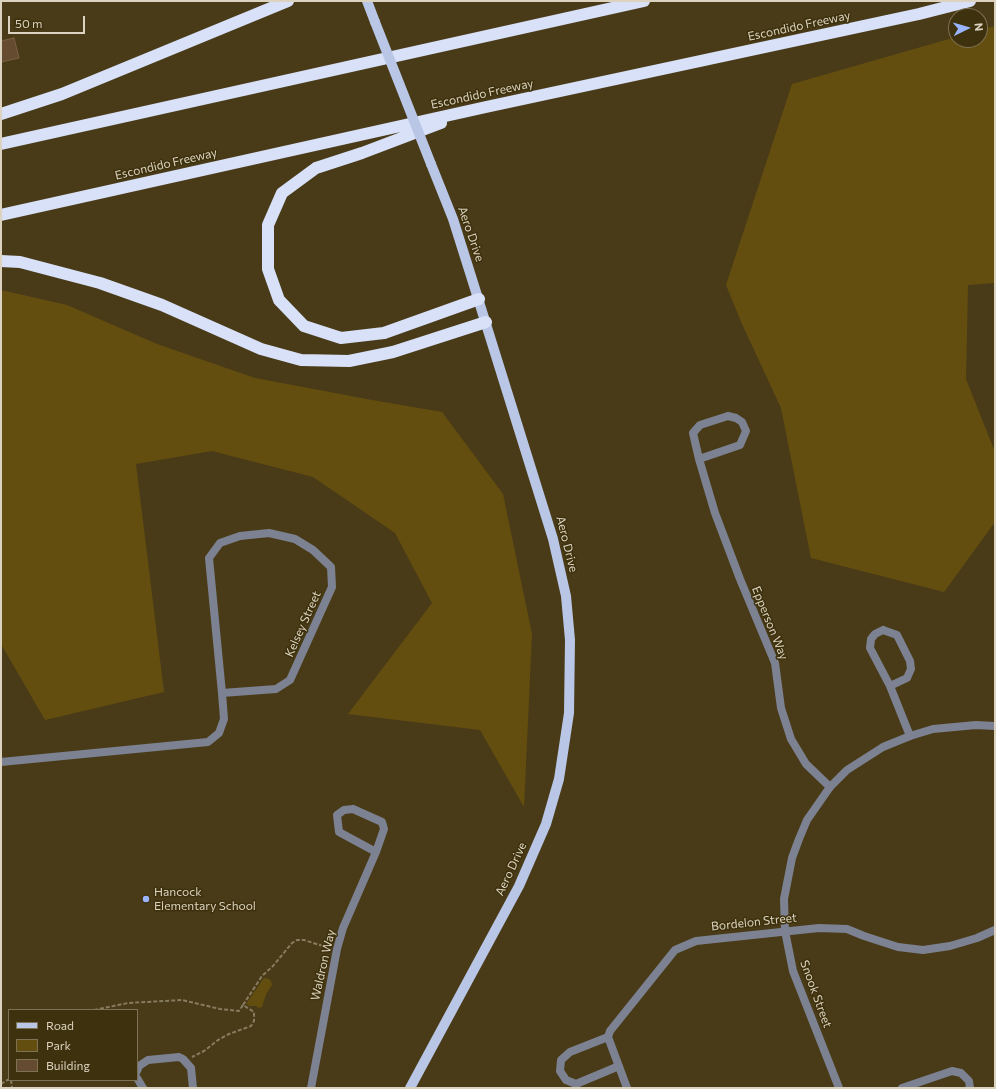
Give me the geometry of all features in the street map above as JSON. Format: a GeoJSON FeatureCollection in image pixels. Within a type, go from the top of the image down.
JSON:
{"type":"FeatureCollection","features":[{"type":"Feature","properties":{"kind":"highway"},"geometry":{"type":"LineString","coordinates":[[1,114],[62,94],[288,1]]}},
{"type":"Feature","properties":{"kind":"highway"},"geometry":{"type":"LineString","coordinates":[[1,144],[644,1]]}},
{"type":"Feature","properties":{"kind":"highway","name":"Escondido Freeway"},"geometry":{"type":"LineString","coordinates":[[1,215],[486,107],[911,16],[970,1]]}},
{"type":"Feature","properties":{"kind":"highway"},"geometry":{"type":"LineString","coordinates":[[479,299],[384,333],[341,338],[304,326],[279,300],[268,270],[268,225],[282,193],[316,168],[362,153],[486,107]]}},
{"type":"Feature","properties":{"kind":"highway"},"geometry":{"type":"LineString","coordinates":[[1,261],[20,262],[100,283],[162,305],[261,349],[301,360],[349,361],[393,352],[486,322]]}},
{"type":"Feature","properties":{"kind":"main road","name":"Aero Drive"},"geometry":{"type":"LineString","coordinates":[[366,1],[453,219],[479,299],[553,539],[566,596],[570,640],[569,714],[559,779],[546,824],[519,886],[410,1088]]}},
{"type":"Feature","properties":{"kind":"street","name":"Epperson Way"},"geometry":{"type":"LineString","coordinates":[[699,459],[740,445],[746,431],[742,422],[736,418],[728,416],[700,425],[693,433],[699,459],[715,513],[740,579],[775,663],[781,708],[791,739],[806,764],[830,787]]}},
{"type":"Feature","properties":{"kind":"street","name":"Kelsey Street"},"geometry":{"type":"LineString","coordinates":[[1,762],[208,742],[219,733],[224,719],[209,558],[220,543],[240,536],[269,534],[295,539],[313,550],[331,567],[332,586],[290,680],[276,689],[222,693]]}},
{"type":"Feature","properties":{"kind":"street"},"geometry":{"type":"LineString","coordinates":[[890,686],[907,678],[911,669],[910,661],[897,635],[884,630],[875,634],[871,639],[870,648],[890,686],[910,736]]}},
{"type":"Feature","properties":{"kind":"street","name":"Snook Street"},"geometry":{"type":"LineString","coordinates":[[839,1088],[793,971],[785,931],[784,899],[792,858],[807,820],[830,787],[847,770],[883,747],[910,736],[933,729],[976,725],[995,726]]}},
{"type":"Feature","properties":{"kind":"street","name":"Waldron Way"},"geometry":{"type":"LineString","coordinates":[[311,1088],[337,951],[343,928],[376,852],[384,829],[382,822],[353,809],[344,810],[337,815],[340,832],[376,852]]}},
{"type":"Feature","properties":{"kind":"street","name":"Bordelon Street"},"geometry":{"type":"LineString","coordinates":[[608,1037],[610,1031],[676,950],[696,941],[820,928],[847,929],[898,947],[923,950],[950,946],[977,938],[995,930]]}},
{"type":"Feature","properties":{"kind":"street"},"geometry":{"type":"LineString","coordinates":[[619,1066],[576,1084],[566,1080],[560,1071],[561,1060],[570,1052],[608,1037],[619,1066],[627,1088]]}},
{"type":"Feature","properties":{"kind":"street"},"geometry":{"type":"LineString","coordinates":[[138,1068],[139,1066],[148,1060],[179,1057],[191,1068],[193,1088]]}},
{"type":"Feature","properties":{"kind":"street"},"geometry":{"type":"LineString","coordinates":[[902,1088],[914,1086],[952,1071],[961,1073],[968,1081],[970,1088]]}},
{"type":"Feature","properties":{"kind":"path"},"geometry":{"type":"LineString","coordinates":[[99,1009],[128,1003],[182,1000],[220,1009],[239,1011],[262,976],[273,966],[292,943],[297,940],[304,940],[337,951]]}},
{"type":"Feature","properties":{"kind":"path"},"geometry":{"type":"LineString","coordinates":[[185,1061],[204,1051],[218,1040],[229,1034],[251,1026],[254,1021],[254,1012],[243,1005]]}},
{"type":"Feature","properties":{"kind":"green space"},"geometry":{"type":"Polygon","coordinates":[[[995,26],[995,283],[968,285],[966,379],[995,452],[995,522],[944,592],[811,558],[781,408],[742,324],[726,285],[792,84],[948,39],[948,48],[988,48],[988,28],[995,26]]]}},
{"type":"Feature","properties":{"kind":"green space"},"geometry":{"type":"Polygon","coordinates":[[[1,290],[67,305],[157,344],[255,378],[442,412],[503,494],[532,634],[524,807],[480,730],[348,714],[432,603],[395,533],[313,477],[212,451],[136,464],[164,692],[45,720],[1,644],[1,290]]]}},
{"type":"Feature","properties":{"kind":"green space"},"geometry":{"type":"Polygon","coordinates":[[[264,978],[269,979],[272,985],[266,994],[262,1007],[259,1008],[246,1004],[264,978]]]}},
{"type":"Feature","properties":{"kind":"building"},"geometry":{"type":"Polygon","coordinates":[[[14,38],[19,58],[1,62],[1,41],[14,38]]]}},
{"type":"Feature","properties":{"kind":"place","name":"Hancock Elementary School"},"geometry":{"type":"Point","coordinates":[146,899]}}]}
